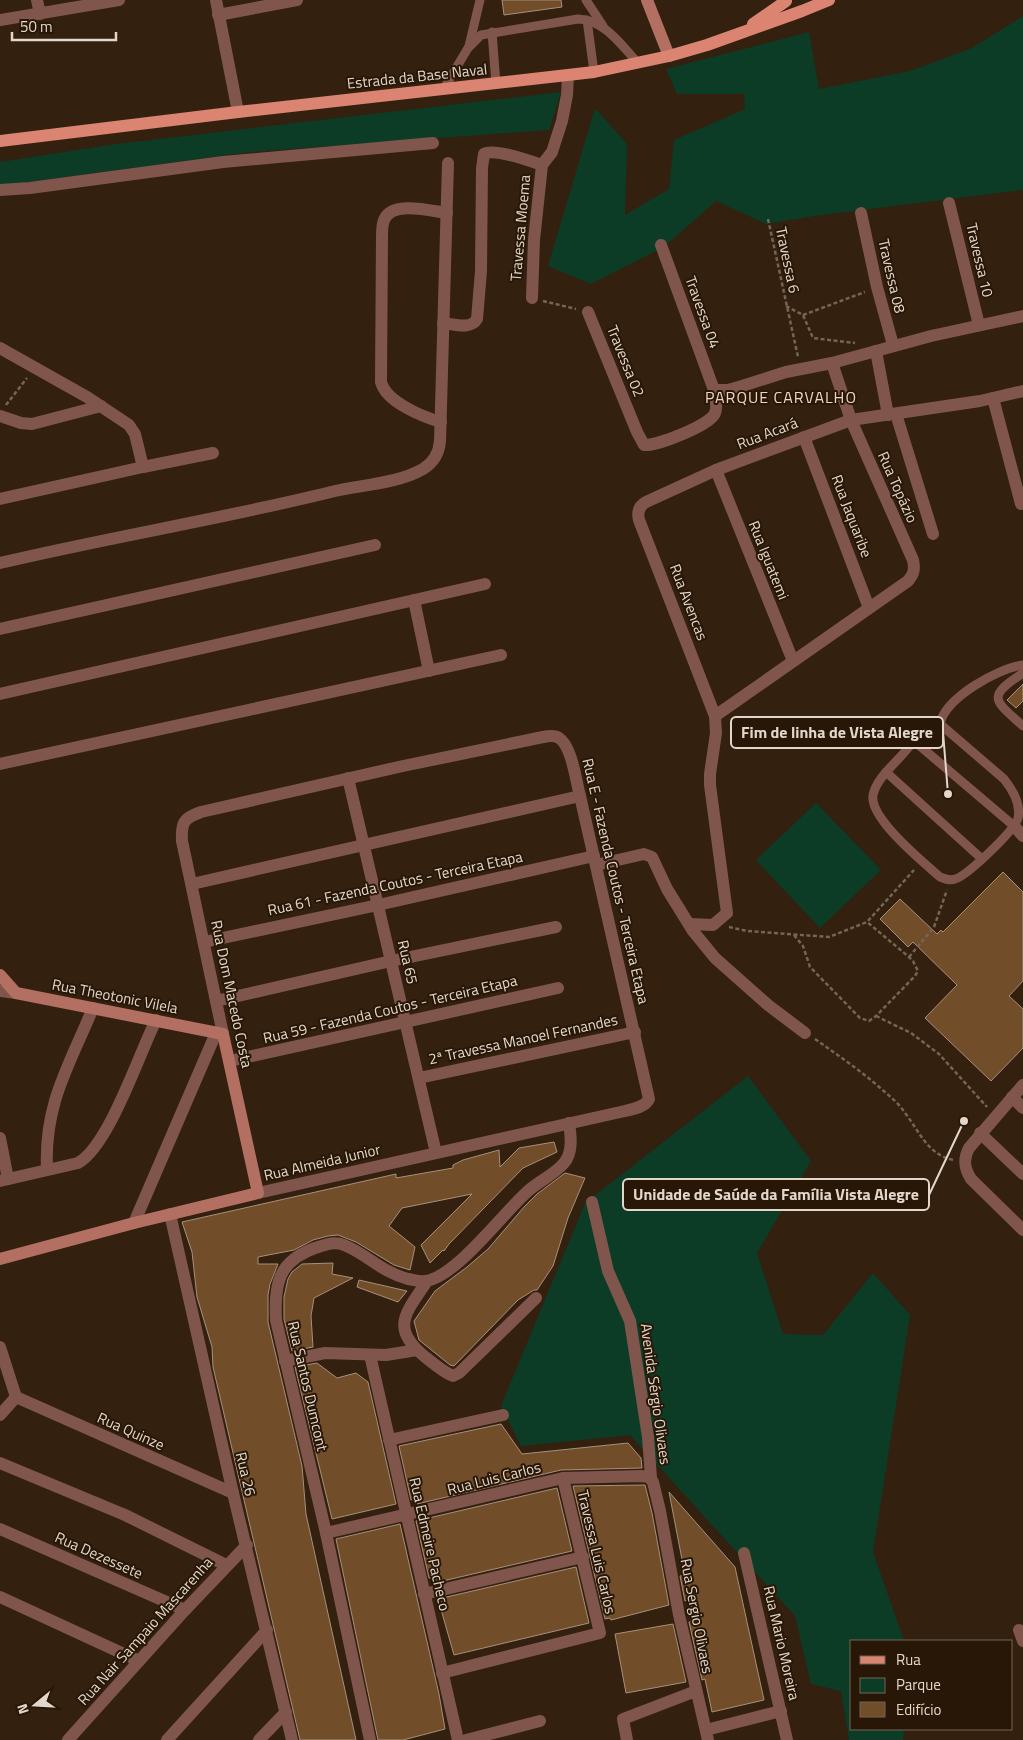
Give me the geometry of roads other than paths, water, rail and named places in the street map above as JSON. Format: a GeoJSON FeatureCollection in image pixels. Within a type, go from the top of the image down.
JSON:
{"type":"FeatureCollection","features":[{"type":"Feature","properties":{"kind":"main road"},"geometry":{"type":"LineString","coordinates":[[647,0],[669,56]]}},
{"type":"Feature","properties":{"kind":"main road"},"geometry":{"type":"LineString","coordinates":[[742,33],[786,0]]}},
{"type":"Feature","properties":{"kind":"main road","name":"Estrada da Base Naval"},"geometry":{"type":"LineString","coordinates":[[0,141],[594,72],[669,56],[802,12],[829,0]]}},
{"type":"Feature","properties":{"kind":"main road"},"geometry":{"type":"LineString","coordinates":[[0,975],[16,993]]}},
{"type":"Feature","properties":{"kind":"main road","name":"Rua Theotonic Vilela"},"geometry":{"type":"LineString","coordinates":[[16,993],[220,1033]]}},
{"type":"Feature","properties":{"kind":"main road","name":"Rua Dom Macedo Costa"},"geometry":{"type":"LineString","coordinates":[[220,1033],[230,1061],[258,1193]]}},
{"type":"Feature","properties":{"kind":"main road","name":"Rua Almeida Junior"},"geometry":{"type":"LineString","coordinates":[[0,1260],[134,1223],[258,1193]]}},
{"type":"Feature","properties":{"kind":"street"},"geometry":{"type":"LineString","coordinates":[[37,0],[40,14]]}},
{"type":"Feature","properties":{"kind":"street"},"geometry":{"type":"LineString","coordinates":[[0,20],[120,0]]}},
{"type":"Feature","properties":{"kind":"street"},"geometry":{"type":"LineString","coordinates":[[216,0],[238,112]]}},
{"type":"Feature","properties":{"kind":"street"},"geometry":{"type":"LineString","coordinates":[[218,14],[297,0]]}},
{"type":"Feature","properties":{"kind":"street","name":"Travessa Moema"},"geometry":{"type":"LineString","coordinates":[[532,298],[534,240],[542,165],[552,152],[559,129],[567,94],[568,76]]}},
{"type":"Feature","properties":{"kind":"street"},"geometry":{"type":"LineString","coordinates":[[0,190],[30,188],[223,162],[433,142]]}},
{"type":"Feature","properties":{"kind":"street"},"geometry":{"type":"LineString","coordinates":[[443,323],[470,325],[477,319],[482,271],[483,156],[488,152],[498,153],[542,165]]}},
{"type":"Feature","properties":{"kind":"street"},"geometry":{"type":"LineString","coordinates":[[0,563],[220,518],[411,474],[429,464],[439,449],[441,422],[448,162]]}},
{"type":"Feature","properties":{"kind":"street","name":"Travessa 10"},"geometry":{"type":"LineString","coordinates":[[950,203],[979,325]]}},
{"type":"Feature","properties":{"kind":"street"},"geometry":{"type":"LineString","coordinates":[[441,422],[387,395],[380,382],[382,236],[384,218],[393,210],[402,208],[447,213]]}},
{"type":"Feature","properties":{"kind":"street","name":"Travessa 08"},"geometry":{"type":"LineString","coordinates":[[861,213],[877,287],[893,346]]}},
{"type":"Feature","properties":{"kind":"street","name":"Travessa 04"},"geometry":{"type":"LineString","coordinates":[[633,422],[641,442],[644,445],[649,445],[699,426],[714,416],[716,412],[714,390],[661,245]]}},
{"type":"Feature","properties":{"kind":"street","name":"Travessa 02"},"geometry":{"type":"LineString","coordinates":[[588,312],[633,422]]}},
{"type":"Feature","properties":{"kind":"street"},"geometry":{"type":"LineString","coordinates":[[714,390],[728,390],[801,368],[832,363],[893,346],[1023,316]]}},
{"type":"Feature","properties":{"kind":"street"},"geometry":{"type":"LineString","coordinates":[[0,348],[129,425],[134,431],[143,467]]}},
{"type":"Feature","properties":{"kind":"street","name":"Rua Topázio"},"geometry":{"type":"LineString","coordinates":[[876,351],[892,414],[933,534]]}},
{"type":"Feature","properties":{"kind":"street","name":"Rua Topázio"},"geometry":{"type":"LineString","coordinates":[[832,363],[851,420],[915,568],[913,575],[908,581],[870,608]]}},
{"type":"Feature","properties":{"kind":"street","name":"Rua Acará"},"geometry":{"type":"LineString","coordinates":[[646,502],[716,470],[851,420],[993,398],[1023,391]]}},
{"type":"Feature","properties":{"kind":"street"},"geometry":{"type":"LineString","coordinates":[[993,398],[1021,504]]}},
{"type":"Feature","properties":{"kind":"street"},"geometry":{"type":"LineString","coordinates":[[3,410],[21,423],[32,424],[100,406]]}},
{"type":"Feature","properties":{"kind":"street","name":"Rua Jaquaribe"},"geometry":{"type":"LineString","coordinates":[[804,437],[870,608]]}},
{"type":"Feature","properties":{"kind":"street"},"geometry":{"type":"LineString","coordinates":[[0,499],[213,453]]}},
{"type":"Feature","properties":{"kind":"street","name":"Rua Iguatemi"},"geometry":{"type":"LineString","coordinates":[[716,470],[793,661]]}},
{"type":"Feature","properties":{"kind":"street","name":"Rua Avencas"},"geometry":{"type":"LineString","coordinates":[[646,502],[640,507],[639,520],[715,716]]}},
{"type":"Feature","properties":{"kind":"street"},"geometry":{"type":"LineString","coordinates":[[0,629],[376,546]]}},
{"type":"Feature","properties":{"kind":"street"},"geometry":{"type":"LineString","coordinates":[[0,694],[485,584]]}},
{"type":"Feature","properties":{"kind":"street"},"geometry":{"type":"LineString","coordinates":[[414,600],[429,671]]}},
{"type":"Feature","properties":{"kind":"street"},"geometry":{"type":"LineString","coordinates":[[689,924],[702,926],[715,924],[727,913],[710,785],[716,733],[715,716],[870,608]]}},
{"type":"Feature","properties":{"kind":"street"},"geometry":{"type":"LineString","coordinates":[[0,764],[501,655]]}},
{"type":"Feature","properties":{"kind":"street","name":"Rua E - Fazenda Coutos - Terceira Etapa"},"geometry":{"type":"LineString","coordinates":[[201,812],[348,778],[553,736],[560,738],[567,748],[580,796],[649,1099]]}},
{"type":"Feature","properties":{"kind":"street","name":"Rua 65"},"geometry":{"type":"LineString","coordinates":[[348,778],[436,1154]]}},
{"type":"Feature","properties":{"kind":"street"},"geometry":{"type":"LineString","coordinates":[[192,884],[580,796]]}},
{"type":"Feature","properties":{"kind":"street","name":"Rua Dom Macedo Costa"},"geometry":{"type":"LineString","coordinates":[[201,812],[190,816],[182,825],[182,840],[216,1001],[220,1033]]}},
{"type":"Feature","properties":{"kind":"street","name":"Rua 61 - Fazenda Coutos - Terceira Etapa"},"geometry":{"type":"LineString","coordinates":[[204,942],[595,860],[644,854],[649,855],[655,862],[667,889],[689,924]]}},
{"type":"Feature","properties":{"kind":"street"},"geometry":{"type":"LineString","coordinates":[[689,924],[716,958],[768,1005],[805,1033]]}},
{"type":"Feature","properties":{"kind":"street"},"geometry":{"type":"LineString","coordinates":[[216,1001],[391,961],[556,927]]}},
{"type":"Feature","properties":{"kind":"street","name":"Rua 59 - Fazenda Coutos - Terceira Etapa"},"geometry":{"type":"LineString","coordinates":[[230,1061],[558,988]]}},
{"type":"Feature","properties":{"kind":"street","name":"Rua Theotonic Vilela"},"geometry":{"type":"LineString","coordinates":[[0,991],[16,993]]}},
{"type":"Feature","properties":{"kind":"street"},"geometry":{"type":"LineString","coordinates":[[47,1169],[48,1137],[54,1101],[93,1008]]}},
{"type":"Feature","properties":{"kind":"street"},"geometry":{"type":"LineString","coordinates":[[0,1138],[4,1180],[78,1163],[84,1159],[94,1148],[117,1109],[156,1020]]}},
{"type":"Feature","properties":{"kind":"street","name":"2ª Travessa Manoel Fernandes"},"geometry":{"type":"LineString","coordinates":[[419,1078],[635,1032]]}},
{"type":"Feature","properties":{"kind":"street"},"geometry":{"type":"LineString","coordinates":[[134,1223],[220,1033]]}},
{"type":"Feature","properties":{"kind":"street"},"geometry":{"type":"LineString","coordinates":[[1023,1085],[980,1133],[965,1154],[964,1163],[966,1172],[971,1179],[1023,1230]]}},
{"type":"Feature","properties":{"kind":"street"},"geometry":{"type":"LineString","coordinates":[[1012,1097],[1023,1108]]}},
{"type":"Feature","properties":{"kind":"street","name":"Rua Almeida Junior"},"geometry":{"type":"LineString","coordinates":[[258,1193],[632,1109],[646,1104],[649,1099]]}},
{"type":"Feature","properties":{"kind":"street"},"geometry":{"type":"LineString","coordinates":[[536,1298],[455,1375],[450,1375],[416,1350],[405,1334],[405,1318],[427,1281],[437,1278],[457,1263],[528,1190],[564,1163],[571,1143],[570,1123]]}},
{"type":"Feature","properties":{"kind":"street"},"geometry":{"type":"LineString","coordinates":[[980,1133],[1023,1174]]}},
{"type":"Feature","properties":{"kind":"street","name":"Avenida Sérgio Olivaes"},"geometry":{"type":"LineString","coordinates":[[592,1202],[608,1271],[630,1321],[648,1437],[650,1478]]}},
{"type":"Feature","properties":{"kind":"street","name":"Rua 26"},"geometry":{"type":"LineString","coordinates":[[170,1214],[233,1493],[247,1545],[292,1740]]}},
{"type":"Feature","properties":{"kind":"street","name":"Rua Santos Dumcont"},"geometry":{"type":"LineString","coordinates":[[370,1740],[326,1534],[276,1320],[276,1292],[283,1270],[300,1254],[337,1243],[348,1246],[382,1269],[398,1276],[420,1282],[427,1281]]}},
{"type":"Feature","properties":{"kind":"street"},"geometry":{"type":"LineString","coordinates":[[0,1347],[16,1397],[0,1415]]}},
{"type":"Feature","properties":{"kind":"street"},"geometry":{"type":"LineString","coordinates":[[285,1361],[325,1353],[370,1355],[397,1354],[416,1350]]}},
{"type":"Feature","properties":{"kind":"street","name":"Rua Edmeire Pacheco"},"geometry":{"type":"LineString","coordinates":[[370,1355],[458,1740]]}},
{"type":"Feature","properties":{"kind":"street","name":"Rua Quinze"},"geometry":{"type":"LineString","coordinates":[[16,1397],[233,1493]]}},
{"type":"Feature","properties":{"kind":"street"},"geometry":{"type":"LineString","coordinates":[[389,1440],[503,1415]]}},
{"type":"Feature","properties":{"kind":"street"},"geometry":{"type":"LineString","coordinates":[[0,1463],[125,1515],[226,1565]]}},
{"type":"Feature","properties":{"kind":"street","name":"Rua Luis Carlos"},"geometry":{"type":"LineString","coordinates":[[326,1534],[563,1478],[641,1476],[650,1478]]}},
{"type":"Feature","properties":{"kind":"street","name":"Travessa Luis Carlos"},"geometry":{"type":"LineString","coordinates":[[442,1673],[600,1633],[563,1478]]}},
{"type":"Feature","properties":{"kind":"street","name":"Rua Sergio Olivaes"},"geometry":{"type":"LineString","coordinates":[[650,1478],[657,1498],[679,1615],[707,1735]]}},
{"type":"Feature","properties":{"kind":"street","name":"Rua Dezessete"},"geometry":{"type":"LineString","coordinates":[[0,1529],[184,1610]]}},
{"type":"Feature","properties":{"kind":"street","name":"Rua Nair Sampaio Mascarenha"},"geometry":{"type":"LineString","coordinates":[[68,1740],[184,1610],[247,1545]]}},
{"type":"Feature","properties":{"kind":"street","name":"Rua Mario Moreira"},"geometry":{"type":"LineString","coordinates":[[744,1552],[787,1740]]}},
{"type":"Feature","properties":{"kind":"street"},"geometry":{"type":"LineString","coordinates":[[424,1594],[582,1557]]}},
{"type":"Feature","properties":{"kind":"street"},"geometry":{"type":"LineString","coordinates":[[0,1597],[139,1660]]}},
{"type":"Feature","properties":{"kind":"street"},"geometry":{"type":"LineString","coordinates":[[167,1740],[267,1630]]}},
{"type":"Feature","properties":{"kind":"street"},"geometry":{"type":"LineString","coordinates":[[627,1740],[623,1719],[696,1691]]}},
{"type":"Feature","properties":{"kind":"street"},"geometry":{"type":"LineString","coordinates":[[707,1735],[781,1711]]}},
{"type":"Feature","properties":{"kind":"street"},"geometry":{"type":"LineString","coordinates":[[259,1740],[286,1712]]}},
{"type":"Feature","properties":{"kind":"street"},"geometry":{"type":"LineString","coordinates":[[466,1740],[540,1721]]}},
{"type":"Feature","properties":{"kind":"lane"},"geometry":{"type":"LineString","coordinates":[[468,48],[480,0]]}},
{"type":"Feature","properties":{"kind":"lane"},"geometry":{"type":"LineString","coordinates":[[586,0],[605,28],[638,63]]}},
{"type":"Feature","properties":{"kind":"lane"},"geometry":{"type":"LineString","coordinates":[[443,90],[468,48],[481,35],[578,19],[598,23],[605,28]]}},
{"type":"Feature","properties":{"kind":"lane"},"geometry":{"type":"LineString","coordinates":[[587,20],[594,72]]}},
{"type":"Feature","properties":{"kind":"lane"},"geometry":{"type":"LineString","coordinates":[[492,32],[496,84]]}},
{"type":"Feature","properties":{"kind":"lane"},"geometry":{"type":"LineString","coordinates":[[1018,831],[962,876],[950,880],[940,877],[884,823],[872,801],[874,793],[886,772],[927,729],[940,724],[945,711],[951,704],[981,681],[999,672],[1023,665]]}},
{"type":"Feature","properties":{"kind":"lane"},"geometry":{"type":"LineString","coordinates":[[1023,673],[1005,685],[999,692],[998,699],[1001,707],[1023,726]]}},
{"type":"Feature","properties":{"kind":"lane"},"geometry":{"type":"LineString","coordinates":[[940,724],[1004,779],[1011,788],[1021,807],[1018,818],[1018,831]]}},
{"type":"Feature","properties":{"kind":"lane"},"geometry":{"type":"LineString","coordinates":[[914,741],[1018,831]]}},
{"type":"Feature","properties":{"kind":"lane"},"geometry":{"type":"LineString","coordinates":[[886,772],[982,859]]}},
{"type":"Feature","properties":{"kind":"place","name":"Fim de linha de Vista Alegre"},"geometry":{"type":"Point","coordinates":[948,794]}},
{"type":"Feature","properties":{"kind":"place","name":"Unidade de Saúde da Família Vista Alegre"},"geometry":{"type":"Point","coordinates":[964,1121]}},
{"type":"Feature","properties":{"kind":"district","name":"PARQUE CARVALHO"},"geometry":{"type":"Point","coordinates":[781,397]}}]}
